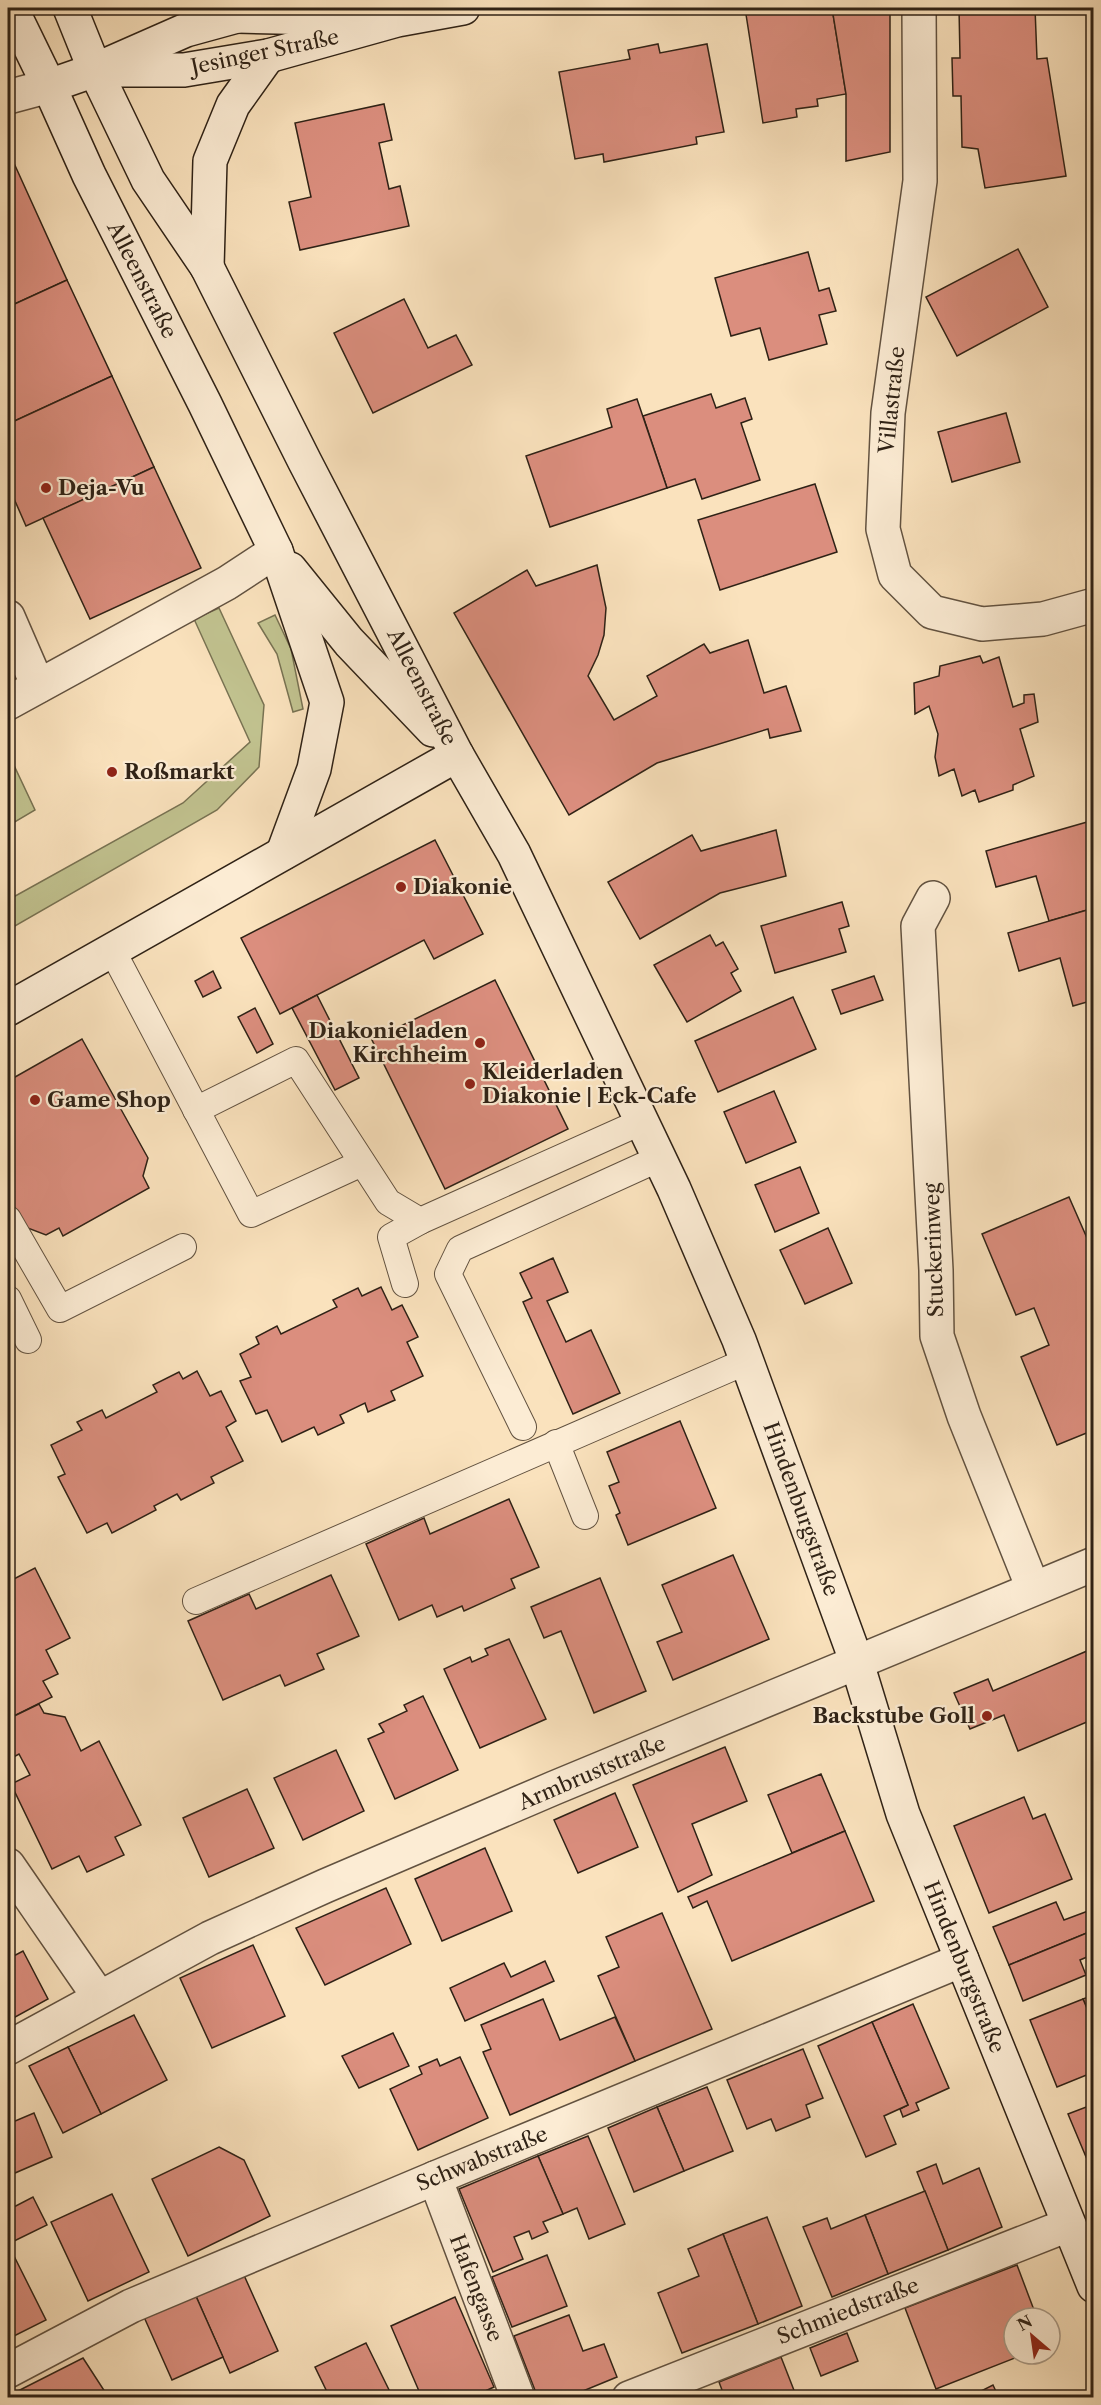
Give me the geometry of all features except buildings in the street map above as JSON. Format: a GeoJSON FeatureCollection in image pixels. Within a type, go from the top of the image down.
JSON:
{"type":"FeatureCollection","features":[{"type":"Feature","properties":{"kind":"street","name":"Alleenstraße"},"geometry":{"type":"LineString","coordinates":[[11,8],[89,175],[200,394],[276,551],[327,702],[314,769],[283,853]]}},
{"type":"Feature","properties":{"kind":"street","name":"Alleenstraße"},"geometry":{"type":"LineString","coordinates":[[70,8],[95,69],[148,180],[207,267],[457,755]]}},
{"type":"Feature","properties":{"kind":"street","name":"Jesinger Straße"},"geometry":{"type":"LineString","coordinates":[[205,8],[237,16],[397,20]]}},
{"type":"Feature","properties":{"kind":"street","name":"Jesinger Straße"},"geometry":{"type":"LineString","coordinates":[[95,69],[184,70],[268,56],[397,20],[463,8]]}},
{"type":"Feature","properties":{"kind":"street","name":"Villastraße"},"geometry":{"type":"LineString","coordinates":[[920,8],[920,181],[888,412],[883,529],[895,575],[932,612],[982,624],[1043,619],[1094,605]]}},
{"type":"Feature","properties":{"kind":"street","name":"Jesinger Straße"},"geometry":{"type":"LineString","coordinates":[[8,97],[49,86],[95,69],[186,30],[237,16]]}},
{"type":"Feature","properties":{"kind":"street","name":"Alleenstraße"},"geometry":{"type":"LineString","coordinates":[[207,267],[210,161],[233,105],[268,56]]}},
{"type":"Feature","properties":{"kind":"street","name":"Alleenstraße"},"geometry":{"type":"LineString","coordinates":[[276,551],[349,642],[457,755]]}},
{"type":"Feature","properties":{"kind":"street"},"geometry":{"type":"LineString","coordinates":[[8,703],[227,583],[276,551]]}},
{"type":"Feature","properties":{"kind":"street"},"geometry":{"type":"LineString","coordinates":[[8,617],[38,686]]}},
{"type":"Feature","properties":{"kind":"street","name":"Alleenstraße"},"geometry":{"type":"LineString","coordinates":[[8,1009],[457,755]]}},
{"type":"Feature","properties":{"kind":"street","name":"Hindenburgstraße"},"geometry":{"type":"LineString","coordinates":[[457,755],[514,854],[643,1120],[747,1361],[857,1663],[903,1814],[1094,2286]]}},
{"type":"Feature","properties":{"kind":"street","name":"Stuckerinweg"},"geometry":{"type":"LineString","coordinates":[[933,898],[918,926],[936,1270],[937,1336],[964,1416],[1033,1588]]}},
{"type":"Feature","properties":{"kind":"street","name":"Armbruststraße"},"geometry":{"type":"LineString","coordinates":[[8,2048],[210,1938],[325,1886],[554,1788],[1094,1564]]}},
{"type":"Feature","properties":{"kind":"street"},"geometry":{"type":"LineString","coordinates":[[8,1865],[99,1997]]}},
{"type":"Feature","properties":{"kind":"street","name":"Schwabstraße"},"geometry":{"type":"LineString","coordinates":[[8,2371],[131,2306],[962,1960]]}},
{"type":"Feature","properties":{"kind":"street","name":"Hafengasse"},"geometry":{"type":"LineString","coordinates":[[435,2178],[518,2397]]}},
{"type":"Feature","properties":{"kind":"street","name":"Schmiedstraße"},"geometry":{"type":"LineString","coordinates":[[629,2397],[1068,2225]]}},
{"type":"Feature","properties":{"kind":"lane"},"geometry":{"type":"LineString","coordinates":[[112,950],[251,1214],[362,1163]]}},
{"type":"Feature","properties":{"kind":"lane"},"geometry":{"type":"LineString","coordinates":[[196,1110],[296,1060],[388,1202],[420,1221]]}},
{"type":"Feature","properties":{"kind":"lane"},"geometry":{"type":"LineString","coordinates":[[405,1284],[392,1237],[420,1221],[643,1120]]}},
{"type":"Feature","properties":{"kind":"lane"},"geometry":{"type":"LineString","coordinates":[[523,1427],[448,1274],[460,1249],[660,1158]]}},
{"type":"Feature","properties":{"kind":"lane"},"geometry":{"type":"LineString","coordinates":[[8,1219],[60,1309],[183,1247]]}},
{"type":"Feature","properties":{"kind":"lane"},"geometry":{"type":"LineString","coordinates":[[8,1299],[27,1340]]}},
{"type":"Feature","properties":{"kind":"lane"},"geometry":{"type":"LineString","coordinates":[[196,1601],[747,1361]]}},
{"type":"Feature","properties":{"kind":"lane"},"geometry":{"type":"LineString","coordinates":[[556,1443],[585,1516]]}},
{"type":"Feature","properties":{"kind":"green space"},"geometry":{"type":"Polygon","coordinates":[[[219,608],[264,705],[259,767],[217,810],[8,930],[8,900],[183,803],[250,742],[194,619],[219,608]]]}},
{"type":"Feature","properties":{"kind":"green space"},"geometry":{"type":"Polygon","coordinates":[[[275,615],[291,649],[303,709],[293,712],[277,654],[258,623],[275,615]]]}},
{"type":"Feature","properties":{"kind":"green space"},"geometry":{"type":"Polygon","coordinates":[[[11,759],[35,810],[8,826],[8,761],[11,759]]]}},
{"type":"Feature","properties":{"kind":"place","name":"Deja-Vu"},"geometry":{"type":"Point","coordinates":[46,488]}},
{"type":"Feature","properties":{"kind":"place","name":"Roßmarkt"},"geometry":{"type":"Point","coordinates":[112,772]}},
{"type":"Feature","properties":{"kind":"place","name":"Diakonie"},"geometry":{"type":"Point","coordinates":[401,887]}},
{"type":"Feature","properties":{"kind":"place","name":"Diakonieladen Kirchheim"},"geometry":{"type":"Point","coordinates":[480,1043]}},
{"type":"Feature","properties":{"kind":"place","name":"Kleiderladen Diakonie | Eck-Cafe"},"geometry":{"type":"Point","coordinates":[470,1084]}},
{"type":"Feature","properties":{"kind":"place","name":"Game Shop"},"geometry":{"type":"Point","coordinates":[35,1100]}},
{"type":"Feature","properties":{"kind":"place","name":"Backstube Goll"},"geometry":{"type":"Point","coordinates":[987,1716]}}]}
